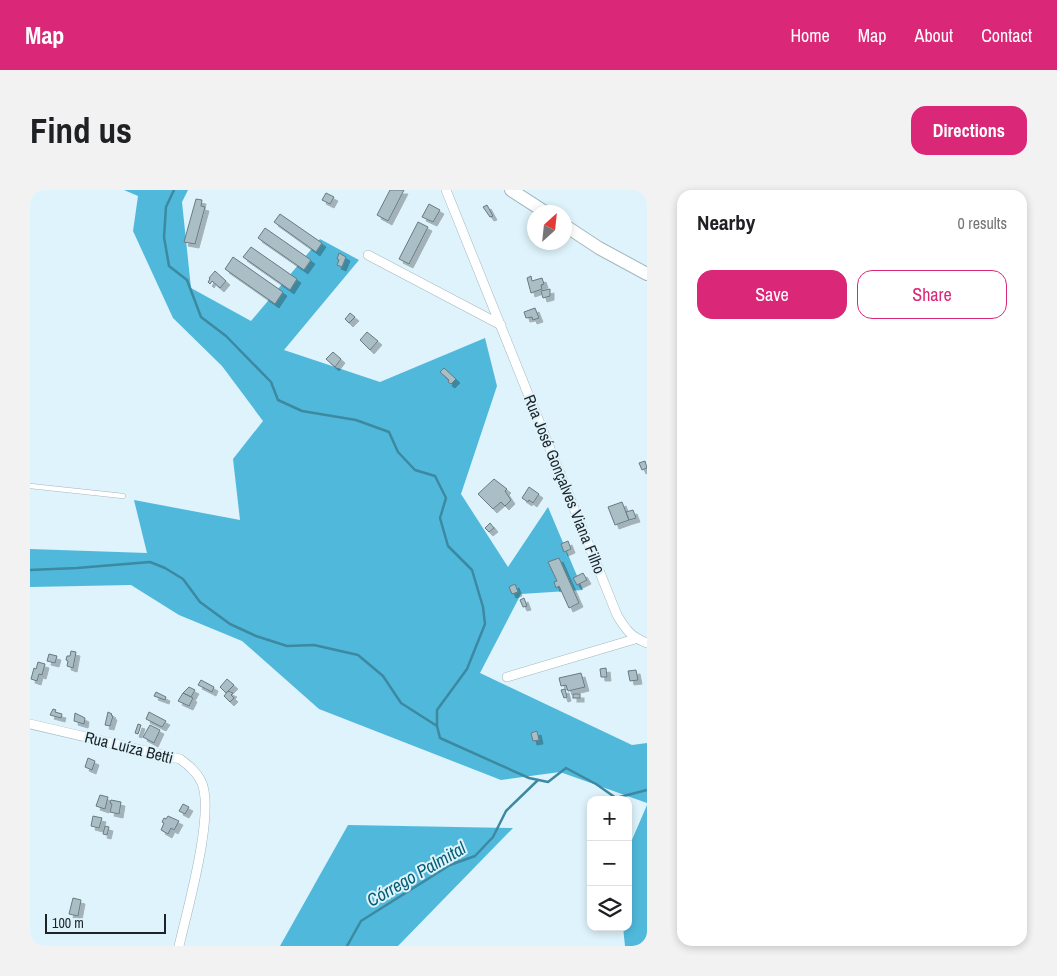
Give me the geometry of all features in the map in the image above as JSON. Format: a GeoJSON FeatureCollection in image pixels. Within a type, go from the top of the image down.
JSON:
{"type":"FeatureCollection","features":[{"type":"Feature","properties":{"kind":"street","name":"Rua José Gonçalves Viana Filho"},"geometry":{"type":"LineString","coordinates":[[446,190],[618,615],[624,627],[635,639]]}},
{"type":"Feature","properties":{"kind":"street"},"geometry":{"type":"LineString","coordinates":[[511,190],[534,205]]}},
{"type":"Feature","properties":{"kind":"street"},"geometry":{"type":"LineString","coordinates":[[572,230],[647,274]]}},
{"type":"Feature","properties":{"kind":"street"},"geometry":{"type":"LineString","coordinates":[[368,255],[501,325]]}},
{"type":"Feature","properties":{"kind":"street"},"geometry":{"type":"LineString","coordinates":[[507,677],[635,639],[647,643]]}},
{"type":"Feature","properties":{"kind":"street","name":"Rua Luíza Betti"},"geometry":{"type":"LineString","coordinates":[[30,724],[168,755],[180,759],[192,768],[201,781],[205,797],[203,828],[179,946]]}},
{"type":"Feature","properties":{"kind":"lane"},"geometry":{"type":"LineString","coordinates":[[30,486],[123,496]]}},
{"type":"Feature","properties":{"kind":"shaded area"},"geometry":{"type":"Polygon","coordinates":[[[124,190],[188,190],[182,202],[191,288],[251,321],[320,239],[359,260],[284,350],[380,382],[485,338],[497,386],[461,494],[508,567],[548,507],[583,590],[521,594],[480,673],[632,745],[647,743],[647,803],[632,796],[560,772],[501,780],[319,709],[242,641],[179,615],[131,585],[30,587],[30,549],[147,553],[134,500],[240,520],[233,459],[263,421],[222,366],[173,318],[133,231],[138,196],[124,190]]]}},
{"type":"Feature","properties":{"kind":"shaded area"},"geometry":{"type":"Polygon","coordinates":[[[647,805],[647,946],[625,946],[623,931],[632,931],[632,840],[647,805]]]}},
{"type":"Feature","properties":{"kind":"shaded area"},"geometry":{"type":"Polygon","coordinates":[[[348,825],[513,828],[398,946],[280,946],[348,825]]]}},
{"type":"Feature","properties":{"kind":"building"},"geometry":{"type":"Polygon","coordinates":[[[390,190],[404,190],[388,221],[377,215],[390,190]]]}},
{"type":"Feature","properties":{"kind":"building"},"geometry":{"type":"Polygon","coordinates":[[[326,193],[334,197],[330,204],[322,200],[326,193]]]}},
{"type":"Feature","properties":{"kind":"building"},"geometry":{"type":"Polygon","coordinates":[[[196,199],[202,200],[201,206],[205,207],[195,244],[184,242],[196,199]]]}},
{"type":"Feature","properties":{"kind":"building"},"geometry":{"type":"Polygon","coordinates":[[[429,204],[440,210],[433,222],[422,217],[429,204]]]}},
{"type":"Feature","properties":{"kind":"building"},"geometry":{"type":"Polygon","coordinates":[[[487,205],[493,216],[490,217],[483,207],[487,205]]]}},
{"type":"Feature","properties":{"kind":"building"},"geometry":{"type":"Polygon","coordinates":[[[280,214],[322,243],[316,252],[274,222],[280,214]]]}},
{"type":"Feature","properties":{"kind":"building"},"geometry":{"type":"Polygon","coordinates":[[[418,222],[428,227],[409,264],[399,259],[418,222]]]}},
{"type":"Feature","properties":{"kind":"building"},"geometry":{"type":"Polygon","coordinates":[[[265,228],[311,260],[304,270],[258,238],[265,228]]]}},
{"type":"Feature","properties":{"kind":"building"},"geometry":{"type":"Polygon","coordinates":[[[251,247],[297,279],[290,290],[243,257],[251,247]]]}},
{"type":"Feature","properties":{"kind":"building"},"geometry":{"type":"Polygon","coordinates":[[[339,253],[346,257],[342,267],[337,265],[339,253]]]}},
{"type":"Feature","properties":{"kind":"building"},"geometry":{"type":"Polygon","coordinates":[[[233,257],[283,292],[275,304],[225,269],[233,257]]]}},
{"type":"Feature","properties":{"kind":"building"},"geometry":{"type":"Polygon","coordinates":[[[215,271],[226,281],[220,288],[212,281],[210,284],[208,282],[215,271]]]}},
{"type":"Feature","properties":{"kind":"building"},"geometry":{"type":"Polygon","coordinates":[[[531,276],[532,281],[542,278],[544,284],[541,285],[542,289],[531,293],[527,278],[531,276]]]}},
{"type":"Feature","properties":{"kind":"building"},"geometry":{"type":"Polygon","coordinates":[[[550,289],[550,296],[543,298],[541,291],[550,289]]]}},
{"type":"Feature","properties":{"kind":"building"},"geometry":{"type":"Polygon","coordinates":[[[535,308],[539,318],[533,320],[532,317],[526,318],[524,312],[535,308]]]}},
{"type":"Feature","properties":{"kind":"building"},"geometry":{"type":"Polygon","coordinates":[[[350,313],[355,317],[349,323],[345,319],[350,313]]]}},
{"type":"Feature","properties":{"kind":"building"},"geometry":{"type":"Polygon","coordinates":[[[367,332],[378,341],[370,350],[360,340],[367,332]]]}},
{"type":"Feature","properties":{"kind":"building"},"geometry":{"type":"Polygon","coordinates":[[[333,352],[341,359],[335,367],[326,359],[333,352]]]}},
{"type":"Feature","properties":{"kind":"building"},"geometry":{"type":"Polygon","coordinates":[[[444,368],[456,379],[451,384],[440,372],[444,368]]]}},
{"type":"Feature","properties":{"kind":"building"},"geometry":{"type":"Polygon","coordinates":[[[645,461],[647,468],[642,470],[639,463],[645,461]]]}},
{"type":"Feature","properties":{"kind":"building"},"geometry":{"type":"Polygon","coordinates":[[[494,479],[507,489],[505,491],[511,500],[505,506],[501,502],[493,509],[478,494],[494,479]]]}},
{"type":"Feature","properties":{"kind":"building"},"geometry":{"type":"Polygon","coordinates":[[[529,487],[539,494],[533,503],[522,498],[529,487]]]}},
{"type":"Feature","properties":{"kind":"building"},"geometry":{"type":"Polygon","coordinates":[[[622,502],[629,520],[615,525],[608,507],[622,502]]]}},
{"type":"Feature","properties":{"kind":"building"},"geometry":{"type":"Polygon","coordinates":[[[633,510],[636,518],[629,520],[626,512],[633,510]]]}},
{"type":"Feature","properties":{"kind":"building"},"geometry":{"type":"Polygon","coordinates":[[[490,523],[494,528],[489,532],[485,528],[490,523]]]}},
{"type":"Feature","properties":{"kind":"building"},"geometry":{"type":"Polygon","coordinates":[[[568,541],[571,549],[564,552],[561,544],[568,541]]]}},
{"type":"Feature","properties":{"kind":"building"},"geometry":{"type":"Polygon","coordinates":[[[559,558],[579,603],[569,608],[559,586],[556,588],[554,582],[557,581],[548,562],[559,558]]]}},
{"type":"Feature","properties":{"kind":"building"},"geometry":{"type":"Polygon","coordinates":[[[583,573],[587,580],[577,585],[573,578],[583,573]]]}},
{"type":"Feature","properties":{"kind":"building"},"geometry":{"type":"Polygon","coordinates":[[[515,584],[518,592],[512,594],[509,587],[515,584]]]}},
{"type":"Feature","properties":{"kind":"building"},"geometry":{"type":"Polygon","coordinates":[[[524,598],[527,606],[523,607],[520,600],[524,598]]]}},
{"type":"Feature","properties":{"kind":"building"},"geometry":{"type":"Polygon","coordinates":[[[71,651],[76,652],[73,668],[67,666],[68,661],[66,660],[67,656],[70,656],[71,651]]]}},
{"type":"Feature","properties":{"kind":"building"},"geometry":{"type":"Polygon","coordinates":[[[49,654],[57,656],[55,663],[47,661],[49,654]]]}},
{"type":"Feature","properties":{"kind":"building"},"geometry":{"type":"Polygon","coordinates":[[[38,662],[45,664],[42,675],[39,674],[37,681],[31,679],[38,662]]]}},
{"type":"Feature","properties":{"kind":"building"},"geometry":{"type":"Polygon","coordinates":[[[606,668],[607,677],[601,677],[600,669],[606,668]]]}},
{"type":"Feature","properties":{"kind":"building"},"geometry":{"type":"Polygon","coordinates":[[[636,670],[638,680],[630,681],[628,671],[636,670]]]}},
{"type":"Feature","properties":{"kind":"building"},"geometry":{"type":"Polygon","coordinates":[[[581,673],[585,687],[568,691],[566,685],[561,686],[559,678],[581,673]]]}},
{"type":"Feature","properties":{"kind":"building"},"geometry":{"type":"Polygon","coordinates":[[[227,679],[234,685],[226,693],[220,687],[227,679]]]}},
{"type":"Feature","properties":{"kind":"building"},"geometry":{"type":"Polygon","coordinates":[[[201,680],[214,687],[212,692],[198,685],[201,680]]]}},
{"type":"Feature","properties":{"kind":"building"},"geometry":{"type":"Polygon","coordinates":[[[189,687],[195,690],[191,697],[183,693],[189,687]]]}},
{"type":"Feature","properties":{"kind":"building"},"geometry":{"type":"Polygon","coordinates":[[[565,689],[567,697],[564,698],[561,690],[565,689]]]}},
{"type":"Feature","properties":{"kind":"building"},"geometry":{"type":"Polygon","coordinates":[[[228,691],[233,693],[231,695],[234,698],[230,702],[224,696],[228,691]]]}},
{"type":"Feature","properties":{"kind":"building"},"geometry":{"type":"Polygon","coordinates":[[[156,692],[166,697],[165,700],[154,696],[156,692]]]}},
{"type":"Feature","properties":{"kind":"building"},"geometry":{"type":"Polygon","coordinates":[[[183,693],[193,698],[189,706],[178,701],[183,693]]]}},
{"type":"Feature","properties":{"kind":"building"},"geometry":{"type":"Polygon","coordinates":[[[573,694],[580,694],[580,698],[573,698],[573,694]]]}},
{"type":"Feature","properties":{"kind":"building"},"geometry":{"type":"Polygon","coordinates":[[[53,709],[56,710],[55,712],[62,714],[61,718],[50,715],[53,709]]]}},
{"type":"Feature","properties":{"kind":"building"},"geometry":{"type":"Polygon","coordinates":[[[108,712],[113,716],[110,726],[105,725],[108,712]]]}},
{"type":"Feature","properties":{"kind":"building"},"geometry":{"type":"Polygon","coordinates":[[[149,712],[166,721],[162,727],[146,719],[149,712]]]}},
{"type":"Feature","properties":{"kind":"building"},"geometry":{"type":"Polygon","coordinates":[[[75,713],[85,718],[84,724],[74,721],[75,713]]]}},
{"type":"Feature","properties":{"kind":"building"},"geometry":{"type":"Polygon","coordinates":[[[138,724],[141,725],[138,734],[135,733],[138,724]]]}},
{"type":"Feature","properties":{"kind":"building"},"geometry":{"type":"Polygon","coordinates":[[[150,725],[160,730],[154,743],[143,737],[150,725]]]}},
{"type":"Feature","properties":{"kind":"building"},"geometry":{"type":"Polygon","coordinates":[[[537,731],[539,740],[533,741],[531,733],[537,731]]]}},
{"type":"Feature","properties":{"kind":"building"},"geometry":{"type":"Polygon","coordinates":[[[88,758],[95,761],[92,770],[85,767],[88,758]]]}},
{"type":"Feature","properties":{"kind":"building"},"geometry":{"type":"Polygon","coordinates":[[[100,795],[108,797],[105,809],[96,806],[100,795]]]}},
{"type":"Feature","properties":{"kind":"building"},"geometry":{"type":"Polygon","coordinates":[[[111,800],[121,802],[119,814],[110,812],[111,800]]]}},
{"type":"Feature","properties":{"kind":"building"},"geometry":{"type":"Polygon","coordinates":[[[183,804],[189,807],[185,814],[179,811],[183,804]]]}},
{"type":"Feature","properties":{"kind":"building"},"geometry":{"type":"Polygon","coordinates":[[[93,816],[102,818],[99,828],[91,826],[93,816]]]}},
{"type":"Feature","properties":{"kind":"building"},"geometry":{"type":"Polygon","coordinates":[[[168,816],[179,821],[174,830],[171,828],[168,834],[161,830],[164,818],[166,819],[168,816]]]}},
{"type":"Feature","properties":{"kind":"building"},"geometry":{"type":"Polygon","coordinates":[[[105,826],[109,827],[107,835],[103,834],[105,826]]]}},
{"type":"Feature","properties":{"kind":"building"},"geometry":{"type":"Polygon","coordinates":[[[73,898],[81,900],[78,916],[69,914],[73,898]]]}},
{"type":"Feature","properties":{"kind":"waterway"},"geometry":{"type":"LineString","coordinates":[[174,190],[166,207],[164,237],[169,266],[187,280],[201,317],[226,336],[271,382],[278,400],[302,411],[356,420],[389,432],[398,452],[415,470],[435,476],[446,498],[440,518],[448,546],[472,570],[483,607],[485,624],[467,669],[437,710],[437,726],[440,738],[529,778],[548,782],[566,768],[596,784],[616,798],[647,790]]}},
{"type":"Feature","properties":{"kind":"waterway"},"geometry":{"type":"LineString","coordinates":[[30,570],[150,562],[165,568],[183,579],[200,602],[230,624],[256,636],[287,646],[314,645],[358,655],[383,676],[401,703],[437,726]]}},
{"type":"Feature","properties":{"kind":"waterway","name":"Córrego Palmital"},"geometry":{"type":"LineString","coordinates":[[347,946],[361,921],[450,865],[475,856],[493,837],[506,811],[538,780]]}}]}
